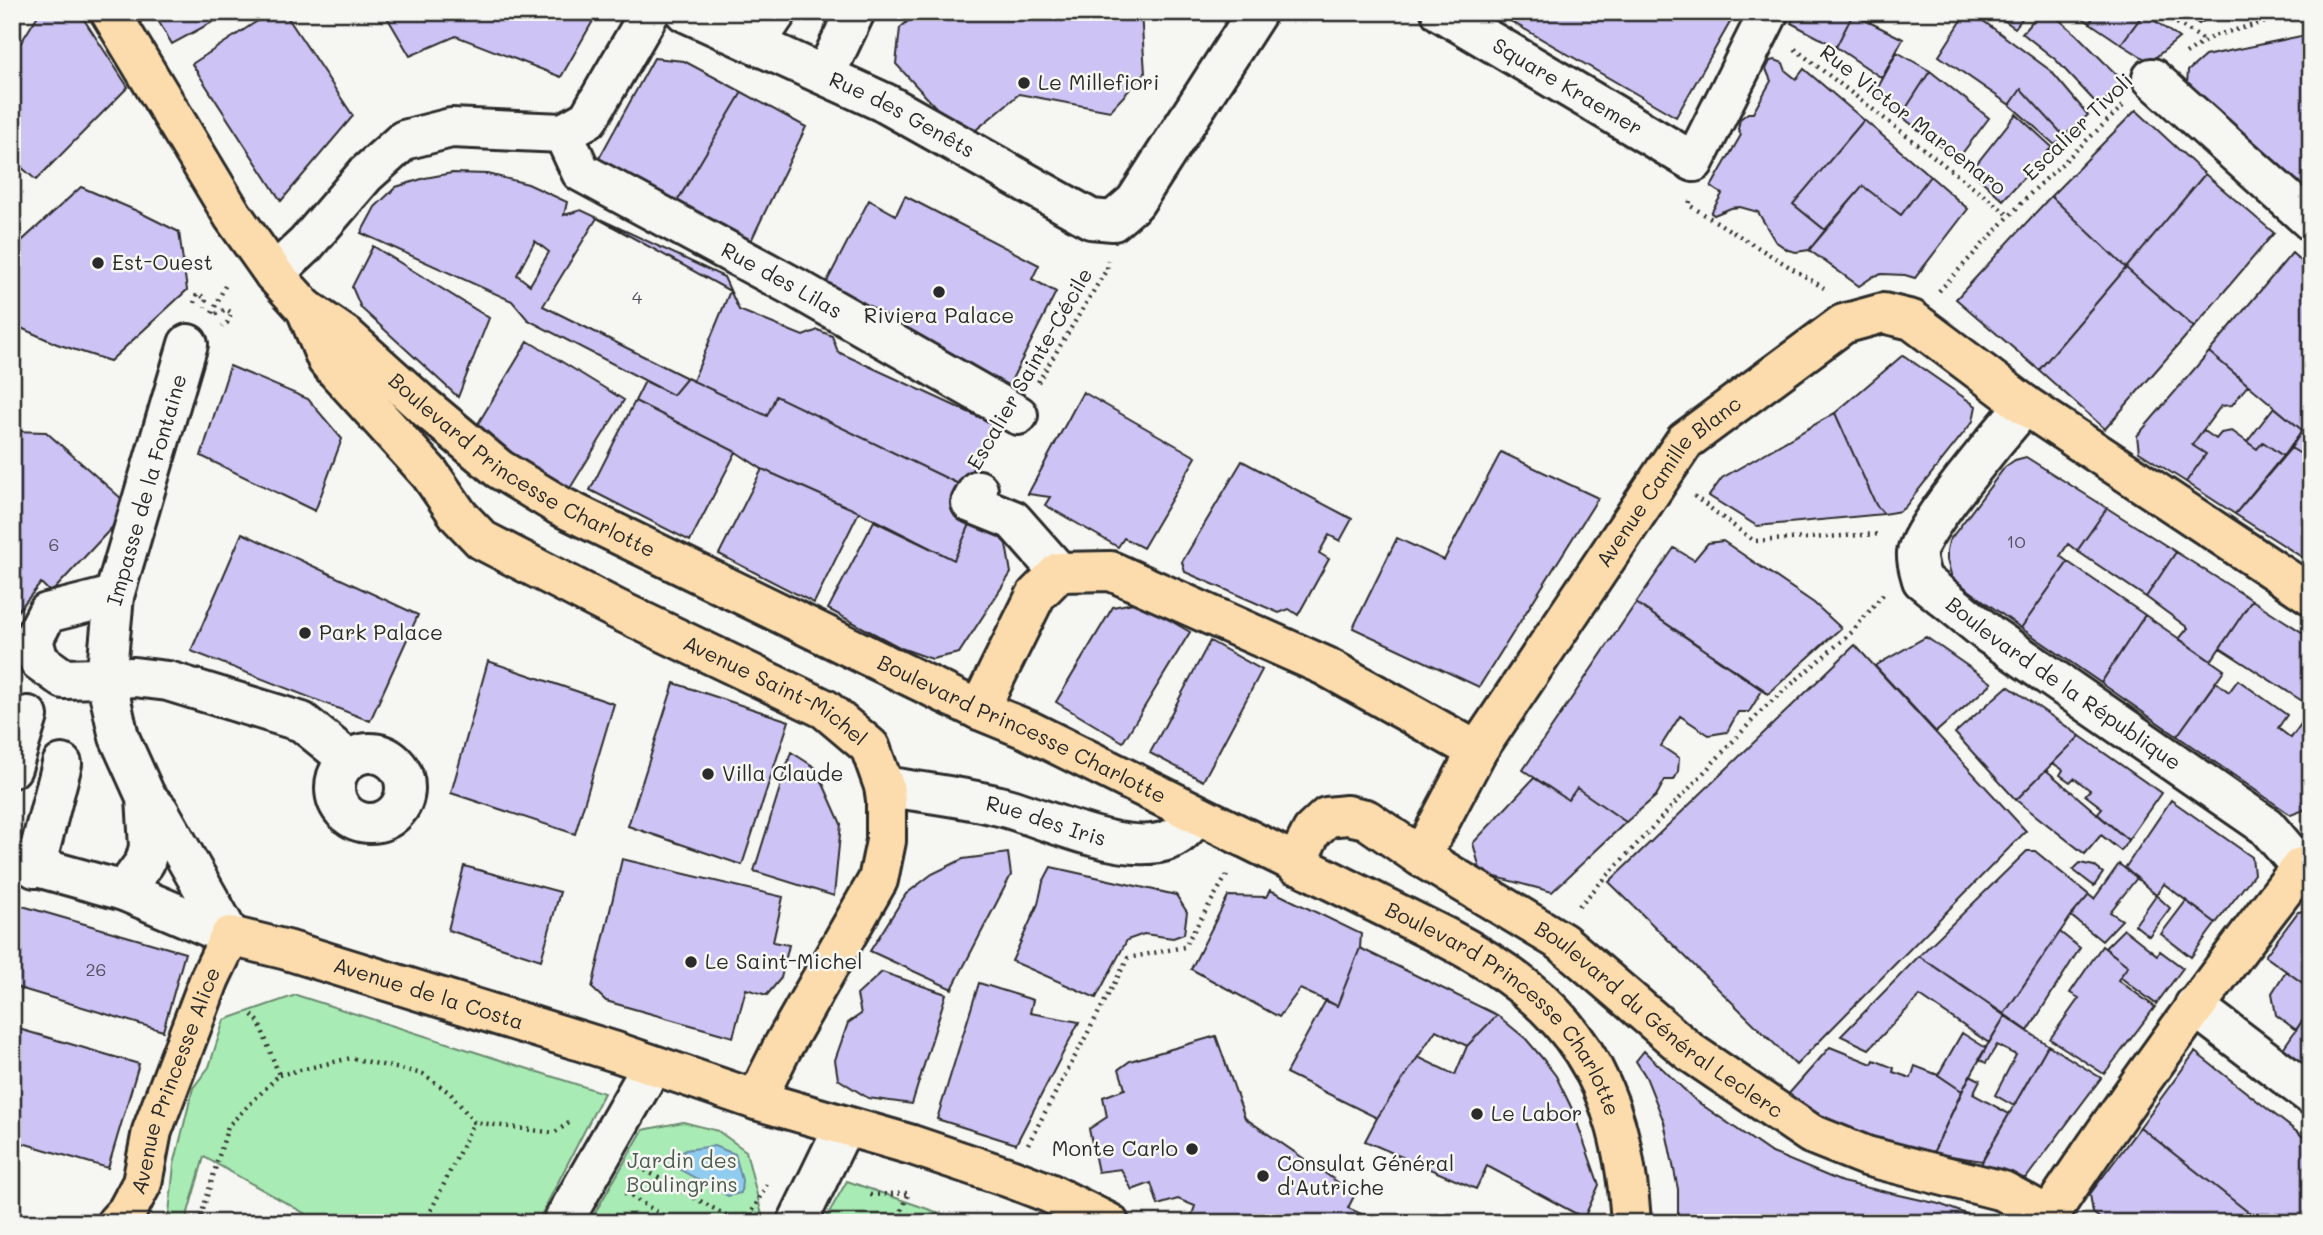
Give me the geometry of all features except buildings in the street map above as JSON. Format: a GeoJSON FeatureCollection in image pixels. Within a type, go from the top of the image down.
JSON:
{"type":"FeatureCollection","features":[{"type":"Feature","properties":{"kind":"main road","name":"Boulevard Princesse Charlotte"},"geometry":{"type":"LineString","coordinates":[[110,12],[233,216],[274,274],[306,309],[347,337],[499,469],[560,506],[979,710],[1028,730],[1485,958],[1549,1008],[1575,1040],[1596,1073],[1613,1113],[1623,1146],[1631,1223]]}},
{"type":"Feature","properties":{"kind":"main road","name":"Boulevard Princesse Charlotte"},"geometry":{"type":"LineString","coordinates":[[306,309],[327,360],[430,474],[470,528]]}},
{"type":"Feature","properties":{"kind":"main road","name":"Avenue Camille Blanc"},"geometry":{"type":"LineString","coordinates":[[1421,858],[1478,751],[1685,441],[1843,324],[1883,313],[1912,320],[2025,405]]}},
{"type":"Feature","properties":{"kind":"main road"},"geometry":{"type":"LineString","coordinates":[[2025,405],[2311,595]]}},
{"type":"Feature","properties":{"kind":"main road"},"geometry":{"type":"LineString","coordinates":[[470,528],[458,494],[464,478],[478,471],[499,469]]}},
{"type":"Feature","properties":{"kind":"main road","name":"Avenue Saint-Michel"},"geometry":{"type":"LineString","coordinates":[[470,528],[616,609],[825,709],[870,747],[884,786],[886,841],[878,880],[786,1040],[756,1100]]}},
{"type":"Feature","properties":{"kind":"main road"},"geometry":{"type":"LineString","coordinates":[[979,710],[1036,595],[1059,572],[1111,571],[1325,666],[1478,751]]}},
{"type":"Feature","properties":{"kind":"main road","name":"Boulevard du Général Leclerc"},"geometry":{"type":"LineString","coordinates":[[1295,864],[1312,831],[1327,817],[1347,815],[1366,819],[1421,858],[1562,942],[1690,1052],[1811,1134],[1866,1156],[2003,1191],[2051,1220]]}},
{"type":"Feature","properties":{"kind":"main road","name":"Boulevard de la République"},"geometry":{"type":"LineString","coordinates":[[2051,1220],[2102,1134],[2194,1006],[2306,868]]}},
{"type":"Feature","properties":{"kind":"main road","name":"Avenue de la Costa"},"geometry":{"type":"LineString","coordinates":[[230,936],[366,974],[616,1052],[756,1100],[883,1136],[1010,1178],[1060,1198],[1109,1223]]}},
{"type":"Feature","properties":{"kind":"main road","name":"Avenue Princesse Alice"},"geometry":{"type":"LineString","coordinates":[[116,1223],[127,1211],[142,1183],[152,1131],[210,978],[230,936]]}},
{"type":"Feature","properties":{"kind":"street"},"geometry":{"type":"LineString","coordinates":[[274,274],[306,244],[366,174],[404,140],[451,128],[563,133],[588,119],[650,12]]}},
{"type":"Feature","properties":{"kind":"street","name":"Rue des Genêts"},"geometry":{"type":"LineString","coordinates":[[685,12],[885,103],[1091,219],[1113,221]]}},
{"type":"Feature","properties":{"kind":"street"},"geometry":{"type":"LineString","coordinates":[[755,43],[777,12]]}},
{"type":"Feature","properties":{"kind":"street"},"geometry":{"type":"LineString","coordinates":[[825,75],[855,12]]}},
{"type":"Feature","properties":{"kind":"street","name":"Square Kraemer"},"geometry":{"type":"LineString","coordinates":[[1441,12],[1694,162]]}},
{"type":"Feature","properties":{"kind":"street"},"geometry":{"type":"LineString","coordinates":[[1113,221],[1135,202],[1247,17]]}},
{"type":"Feature","properties":{"kind":"street"},"geometry":{"type":"LineString","coordinates":[[1694,162],[1766,18]]}},
{"type":"Feature","properties":{"kind":"street"},"geometry":{"type":"LineString","coordinates":[[2152,78],[2311,221]]}},
{"type":"Feature","properties":{"kind":"street","name":"Rue des Lilas"},"geometry":{"type":"LineString","coordinates":[[563,133],[581,172],[796,288],[1018,415]]}},
{"type":"Feature","properties":{"kind":"street","name":"Impasse de la Fontaine"},"geometry":{"type":"LineString","coordinates":[[188,344],[114,596],[106,679],[119,737],[146,797],[159,811],[230,936]]}},
{"type":"Feature","properties":{"kind":"street"},"geometry":{"type":"LineString","coordinates":[[1922,580],[1917,552],[1927,531],[1992,444],[2025,405]]}},
{"type":"Feature","properties":{"kind":"street"},"geometry":{"type":"LineString","coordinates":[[978,489],[971,503],[1013,520],[1059,572]]}},
{"type":"Feature","properties":{"kind":"street","name":"Boulevard de la République"},"geometry":{"type":"LineString","coordinates":[[1922,580],[1990,635],[2266,826],[2306,868]]}},
{"type":"Feature","properties":{"kind":"street"},"geometry":{"type":"LineString","coordinates":[[114,596],[47,613],[33,640],[39,661],[64,679],[135,677],[168,681],[302,722],[349,760]]}},
{"type":"Feature","properties":{"kind":"street"},"geometry":{"type":"LineString","coordinates":[[12,768],[28,716]]}},
{"type":"Feature","properties":{"kind":"street"},"geometry":{"type":"LineString","coordinates":[[23,864],[62,764]]}},
{"type":"Feature","properties":{"kind":"street","name":"Rue des Iris"},"geometry":{"type":"LineString","coordinates":[[884,786],[1006,808],[1084,834],[1151,844],[1170,840],[1186,830],[1196,815]]}},
{"type":"Feature","properties":{"kind":"street","name":"Impasse de la Fontaine"},"geometry":{"type":"LineString","coordinates":[[124,891],[145,862],[149,847],[146,797]]}},
{"type":"Feature","properties":{"kind":"street","name":"Avenue de la Costa"},"geometry":{"type":"LineString","coordinates":[[23,864],[124,891],[230,936]]}},
{"type":"Feature","properties":{"kind":"street"},"geometry":{"type":"LineString","coordinates":[[2194,1006],[2311,1095]]}},
{"type":"Feature","properties":{"kind":"street"},"geometry":{"type":"LineString","coordinates":[[562,1223],[652,1066]]}},
{"type":"Feature","properties":{"kind":"street"},"geometry":{"type":"LineString","coordinates":[[797,1223],[844,1126]]}},
{"type":"Feature","properties":{"kind":"path"},"geometry":{"type":"LineString","coordinates":[[2159,12],[2206,41]]}},
{"type":"Feature","properties":{"kind":"path","name":"Escalier Tivoli"},"geometry":{"type":"LineString","coordinates":[[1912,320],[2010,216],[2152,78],[2213,36],[2302,12]]}},
{"type":"Feature","properties":{"kind":"path","name":"Rue Victor Marcenaro"},"geometry":{"type":"LineString","coordinates":[[1766,18],[2010,216]]}},
{"type":"Feature","properties":{"kind":"path"},"geometry":{"type":"LineString","coordinates":[[1694,162],[1689,205],[1832,292],[1843,324]]}},
{"type":"Feature","properties":{"kind":"path","name":"Escalier Sainte-Cécile"},"geometry":{"type":"LineString","coordinates":[[1018,415],[1107,268],[1113,221]]}},
{"type":"Feature","properties":{"kind":"path"},"geometry":{"type":"LineString","coordinates":[[212,314],[227,282]]}},
{"type":"Feature","properties":{"kind":"path"},"geometry":{"type":"LineString","coordinates":[[1664,473],[1754,541],[1927,531]]}},
{"type":"Feature","properties":{"kind":"path"},"geometry":{"type":"LineString","coordinates":[[1562,942],[1581,901],[1765,707],[1852,632],[1886,591],[1922,580]]}},
{"type":"Feature","properties":{"kind":"path"},"geometry":{"type":"LineString","coordinates":[[1010,1178],[1128,958],[1184,947],[1232,865]]}},
{"type":"Feature","properties":{"kind":"path"},"geometry":{"type":"LineString","coordinates":[[252,1015],[260,1022],[279,1075]]}},
{"type":"Feature","properties":{"kind":"path"},"geometry":{"type":"LineString","coordinates":[[199,1223],[228,1126],[279,1075],[351,1058],[424,1074],[450,1093],[474,1122],[554,1133],[575,1119]]}},
{"type":"Feature","properties":{"kind":"path"},"geometry":{"type":"LineString","coordinates":[[425,1223],[474,1122]]}},
{"type":"Feature","properties":{"kind":"path"},"geometry":{"type":"LineString","coordinates":[[644,1157],[639,1167],[740,1223]]}},
{"type":"Feature","properties":{"kind":"path"},"geometry":{"type":"LineString","coordinates":[[746,1223],[772,1174]]}},
{"type":"Feature","properties":{"kind":"path"},"geometry":{"type":"LineString","coordinates":[[624,1192],[676,1223]]}},
{"type":"Feature","properties":{"kind":"path"},"geometry":{"type":"LineString","coordinates":[[870,1195],[909,1193],[895,1223]]}},
{"type":"Feature","properties":{"kind":"green space"},"geometry":{"type":"Polygon","coordinates":[[[296,995],[604,1093],[537,1223],[322,1223],[204,1157],[185,1223],[168,1223],[174,1165],[193,1088],[209,1067],[224,1020],[296,995]]]}},
{"type":"Feature","properties":{"kind":"green space","name":"Jardin des Boulingrins"},"geometry":{"type":"Polygon","coordinates":[[[683,1122],[718,1131],[746,1151],[762,1215],[758,1223],[589,1223],[643,1130],[683,1122]]]}},
{"type":"Feature","properties":{"kind":"green space"},"geometry":{"type":"Polygon","coordinates":[[[847,1181],[968,1223],[823,1223],[847,1181]]]}},
{"type":"Feature","properties":{"kind":"water"},"geometry":{"type":"Polygon","coordinates":[[[714,1146],[735,1154],[742,1180],[741,1193],[728,1196],[681,1170],[678,1158],[685,1150],[714,1146]]]}},
{"type":"Feature","properties":{"kind":"place","name":"Le Millefiori"},"geometry":{"type":"Point","coordinates":[1024,83]}},
{"type":"Feature","properties":{"kind":"place","name":"Est-Ouest"},"geometry":{"type":"Point","coordinates":[98,263]}},
{"type":"Feature","properties":{"kind":"place","name":"Riviera Palace"},"geometry":{"type":"Point","coordinates":[939,292]}},
{"type":"Feature","properties":{"kind":"place","name":"Park Palace"},"geometry":{"type":"Point","coordinates":[305,633]}},
{"type":"Feature","properties":{"kind":"place","name":"Villa Claude"},"geometry":{"type":"Point","coordinates":[708,774]}},
{"type":"Feature","properties":{"kind":"place","name":"Le Saint-Michel"},"geometry":{"type":"Point","coordinates":[691,962]}},
{"type":"Feature","properties":{"kind":"place","name":"Le Labor"},"geometry":{"type":"Point","coordinates":[1477,1114]}},
{"type":"Feature","properties":{"kind":"place","name":"Monte Carlo"},"geometry":{"type":"Point","coordinates":[1192,1149]}},
{"type":"Feature","properties":{"kind":"place","name":"Consulat Général d'Autriche"},"geometry":{"type":"Point","coordinates":[1263,1176]}}]}
